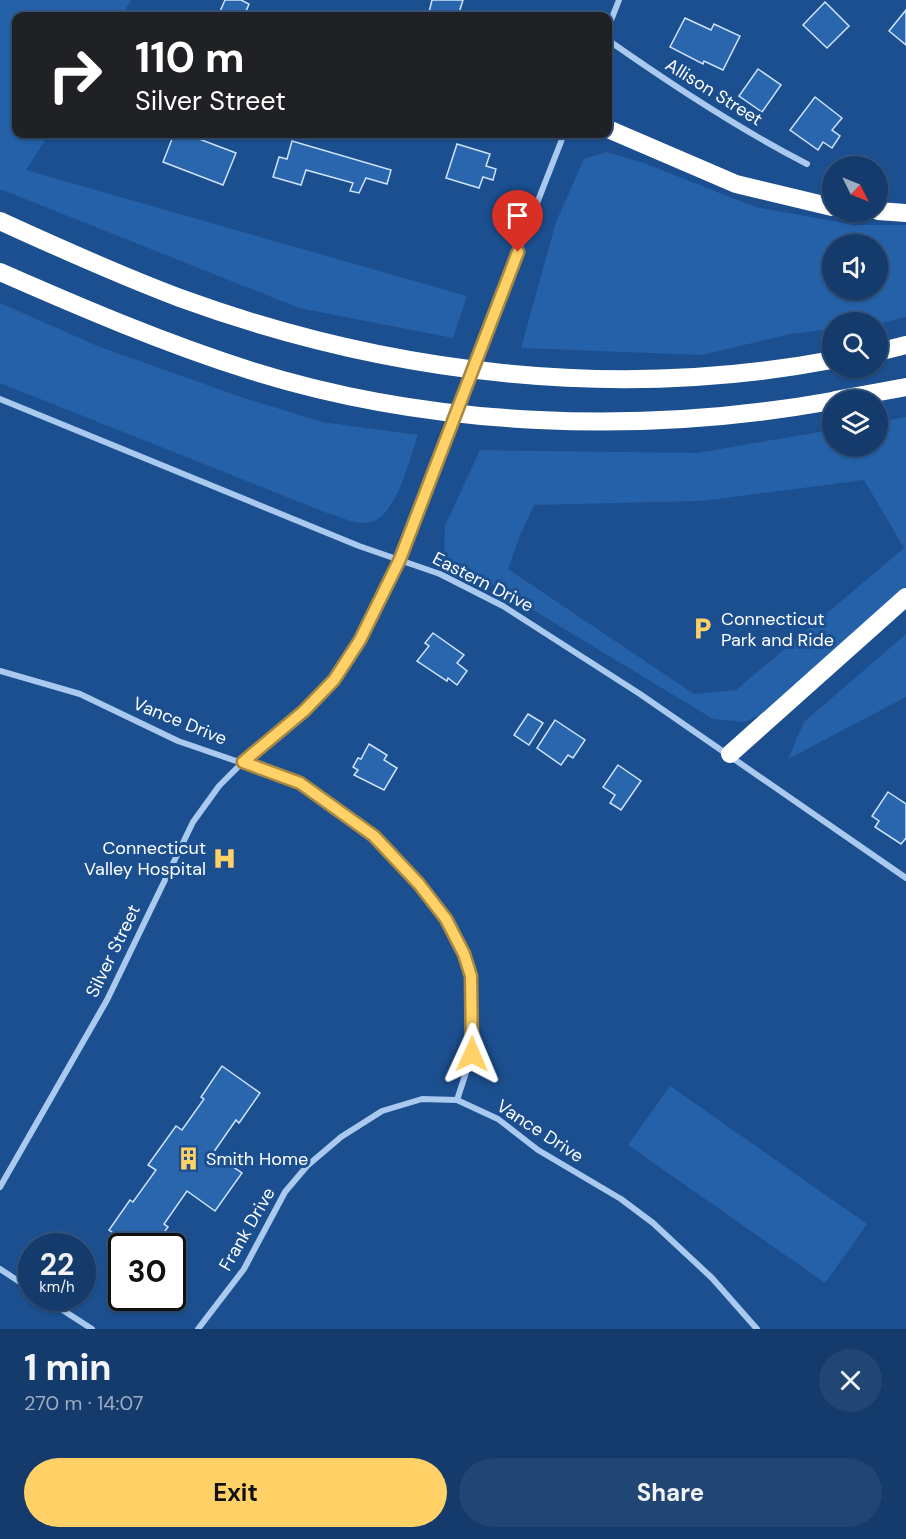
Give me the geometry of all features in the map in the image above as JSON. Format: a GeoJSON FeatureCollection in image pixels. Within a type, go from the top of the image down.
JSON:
{"type":"FeatureCollection","features":[{"type":"Feature","properties":{"kind":"highway"},"geometry":{"type":"LineString","coordinates":[[612,131],[736,184],[822,205]]}},
{"type":"Feature","properties":{"kind":"highway"},"geometry":{"type":"LineString","coordinates":[[888,212],[906,213]]}},
{"type":"Feature","properties":{"kind":"highway"},"geometry":{"type":"LineString","coordinates":[[0,221],[103,267],[201,305],[263,325],[349,347],[444,365],[531,376],[622,381],[710,377],[822,361]]}},
{"type":"Feature","properties":{"kind":"highway"},"geometry":{"type":"LineString","coordinates":[[0,272],[162,340],[251,370],[342,393],[433,410],[526,420],[620,421],[713,417],[822,403]]}},
{"type":"Feature","properties":{"kind":"highway"},"geometry":{"type":"LineString","coordinates":[[888,350],[906,345]]}},
{"type":"Feature","properties":{"kind":"highway"},"geometry":{"type":"LineString","coordinates":[[888,390],[906,387]]}},
{"type":"Feature","properties":{"kind":"highway"},"geometry":{"type":"LineString","coordinates":[[730,754],[906,597]]}},
{"type":"Feature","properties":{"kind":"street"},"geometry":{"type":"LineString","coordinates":[[612,18],[619,0]]}},
{"type":"Feature","properties":{"kind":"street","name":"Allison Street"},"geometry":{"type":"LineString","coordinates":[[612,43],[692,98],[771,146],[807,164]]}},
{"type":"Feature","properties":{"kind":"street","name":"Silver Street"},"geometry":{"type":"LineString","coordinates":[[0,1187],[107,1000],[193,822],[219,786],[243,762],[304,711],[334,680],[360,640],[400,559],[562,138]]}},
{"type":"Feature","properties":{"kind":"street","name":"Eastern Drive"},"geometry":{"type":"LineString","coordinates":[[0,399],[359,546],[440,574],[531,623],[730,754],[906,878]]}},
{"type":"Feature","properties":{"kind":"street","name":"Vance Drive"},"geometry":{"type":"LineString","coordinates":[[0,671],[80,694],[178,741],[300,783],[374,836],[419,884],[446,919],[464,954],[471,976],[472,1054],[457,1100],[498,1119],[538,1150],[621,1199],[647,1218],[712,1278],[757,1329]]}},
{"type":"Feature","properties":{"kind":"street","name":"Frank Drive"},"geometry":{"type":"LineString","coordinates":[[198,1329],[244,1269],[285,1192],[307,1166],[340,1137],[382,1111],[422,1099],[457,1100]]}},
{"type":"Feature","properties":{"kind":"street"},"geometry":{"type":"LineString","coordinates":[[0,1269],[18,1281]]}},
{"type":"Feature","properties":{"kind":"street"},"geometry":{"type":"LineString","coordinates":[[65,1311],[93,1329]]}},
{"type":"Feature","properties":{"kind":"shaded area"},"geometry":{"type":"Polygon","coordinates":[[[0,0],[131,0],[124,12],[12,12],[12,138],[46,138],[26,170],[467,296],[453,338],[299,308],[0,189],[0,0]]]}},
{"type":"Feature","properties":{"kind":"shaded area"},"geometry":{"type":"Polygon","coordinates":[[[606,152],[644,163],[755,207],[822,219],[822,222],[855,225],[906,225],[906,317],[888,322],[888,312],[822,312],[822,330],[791,334],[702,355],[521,348],[556,222],[584,159],[606,152]]]}},
{"type":"Feature","properties":{"kind":"shaded area"},"geometry":{"type":"Polygon","coordinates":[[[0,303],[100,347],[244,398],[322,422],[418,435],[400,488],[385,513],[375,520],[364,523],[350,521],[0,383],[0,303]]]}},
{"type":"Feature","properties":{"kind":"shaded area"},"geometry":{"type":"Polygon","coordinates":[[[906,417],[906,588],[760,715],[745,722],[713,719],[444,556],[445,526],[480,450],[696,453],[822,432],[822,456],[888,456],[888,420],[906,417]],[[864,480],[701,501],[534,505],[508,569],[694,694],[736,690],[904,548],[864,480]]]}},
{"type":"Feature","properties":{"kind":"shaded area"},"geometry":{"type":"Polygon","coordinates":[[[906,634],[906,697],[788,759],[804,722],[906,634]]]}},
{"type":"Feature","properties":{"kind":"shaded area"},"geometry":{"type":"Polygon","coordinates":[[[670,1086],[867,1224],[825,1283],[628,1145],[670,1086]]]}},
{"type":"Feature","properties":{"kind":"building"},"geometry":{"type":"Polygon","coordinates":[[[225,0],[241,0],[249,4],[246,12],[220,12],[225,0]]]}},
{"type":"Feature","properties":{"kind":"building"},"geometry":{"type":"Polygon","coordinates":[[[432,0],[463,0],[459,12],[429,12],[432,0]]]}},
{"type":"Feature","properties":{"kind":"building"},"geometry":{"type":"Polygon","coordinates":[[[825,2],[849,26],[827,48],[803,25],[825,2]]]}},
{"type":"Feature","properties":{"kind":"building"},"geometry":{"type":"Polygon","coordinates":[[[906,10],[906,45],[889,31],[906,10]]]}},
{"type":"Feature","properties":{"kind":"building"},"geometry":{"type":"Polygon","coordinates":[[[685,18],[711,30],[714,24],[740,36],[723,70],[704,61],[703,64],[670,47],[685,18]]]}},
{"type":"Feature","properties":{"kind":"building"},"geometry":{"type":"Polygon","coordinates":[[[758,69],[781,85],[762,112],[739,96],[758,69]]]}},
{"type":"Feature","properties":{"kind":"building"},"geometry":{"type":"Polygon","coordinates":[[[815,97],[842,118],[832,130],[840,136],[832,148],[823,142],[818,150],[790,130],[815,97]]]}},
{"type":"Feature","properties":{"kind":"building"},"geometry":{"type":"Polygon","coordinates":[[[172,138],[197,138],[236,153],[223,185],[163,162],[172,138]]]}},
{"type":"Feature","properties":{"kind":"building"},"geometry":{"type":"Polygon","coordinates":[[[292,141],[391,170],[387,184],[366,178],[359,193],[350,191],[353,183],[306,170],[301,185],[273,177],[279,157],[287,159],[292,141]]]}},
{"type":"Feature","properties":{"kind":"building"},"geometry":{"type":"Polygon","coordinates":[[[457,144],[490,154],[486,166],[496,169],[493,180],[483,177],[479,188],[446,178],[457,144]]]}},
{"type":"Feature","properties":{"kind":"building"},"geometry":{"type":"Polygon","coordinates":[[[433,633],[464,655],[457,663],[467,671],[457,685],[417,661],[429,646],[425,643],[433,633]]]}},
{"type":"Feature","properties":{"kind":"building"},"geometry":{"type":"Polygon","coordinates":[[[528,714],[543,723],[529,745],[514,735],[528,714]]]}},
{"type":"Feature","properties":{"kind":"building"},"geometry":{"type":"Polygon","coordinates":[[[555,720],[585,740],[573,758],[568,755],[561,765],[537,748],[555,720]]]}},
{"type":"Feature","properties":{"kind":"building"},"geometry":{"type":"Polygon","coordinates":[[[369,744],[387,755],[384,760],[397,768],[384,790],[354,775],[358,770],[353,767],[358,758],[361,759],[369,744]]]}},
{"type":"Feature","properties":{"kind":"building"},"geometry":{"type":"Polygon","coordinates":[[[618,765],[641,781],[621,810],[610,803],[615,795],[603,787],[618,765]]]}},
{"type":"Feature","properties":{"kind":"building"},"geometry":{"type":"Polygon","coordinates":[[[888,792],[906,804],[906,838],[901,844],[875,827],[879,821],[872,816],[888,792]]]}},
{"type":"Feature","properties":{"kind":"building","name":"Smith Home"},"geometry":{"type":"Polygon","coordinates":[[[222,1066],[260,1093],[239,1123],[236,1120],[213,1153],[242,1173],[215,1211],[187,1191],[164,1224],[168,1227],[164,1233],[113,1233],[109,1230],[130,1200],[133,1202],[156,1170],[148,1165],[176,1126],[182,1130],[204,1099],[201,1097],[222,1066]]]}},
{"type":"Feature","properties":{"kind":"place","name":"Connecticut Park and Ride"},"geometry":{"type":"Point","coordinates":[703,629]}},
{"type":"Feature","properties":{"kind":"place","name":"Connecticut Valley Hospital"},"geometry":{"type":"Point","coordinates":[224,858]}},
{"type":"Feature","properties":{"kind":"place","name":"Smith Home"},"geometry":{"type":"Point","coordinates":[188,1159]}},
{"type":"Feature","properties":{"kind":"route"},"geometry":{"type":"LineString","coordinates":[[472,1054],[471,976],[464,954],[446,919],[419,884],[374,836],[300,783],[243,762],[304,711],[334,680],[360,640],[400,559],[518,252]]}}]}
